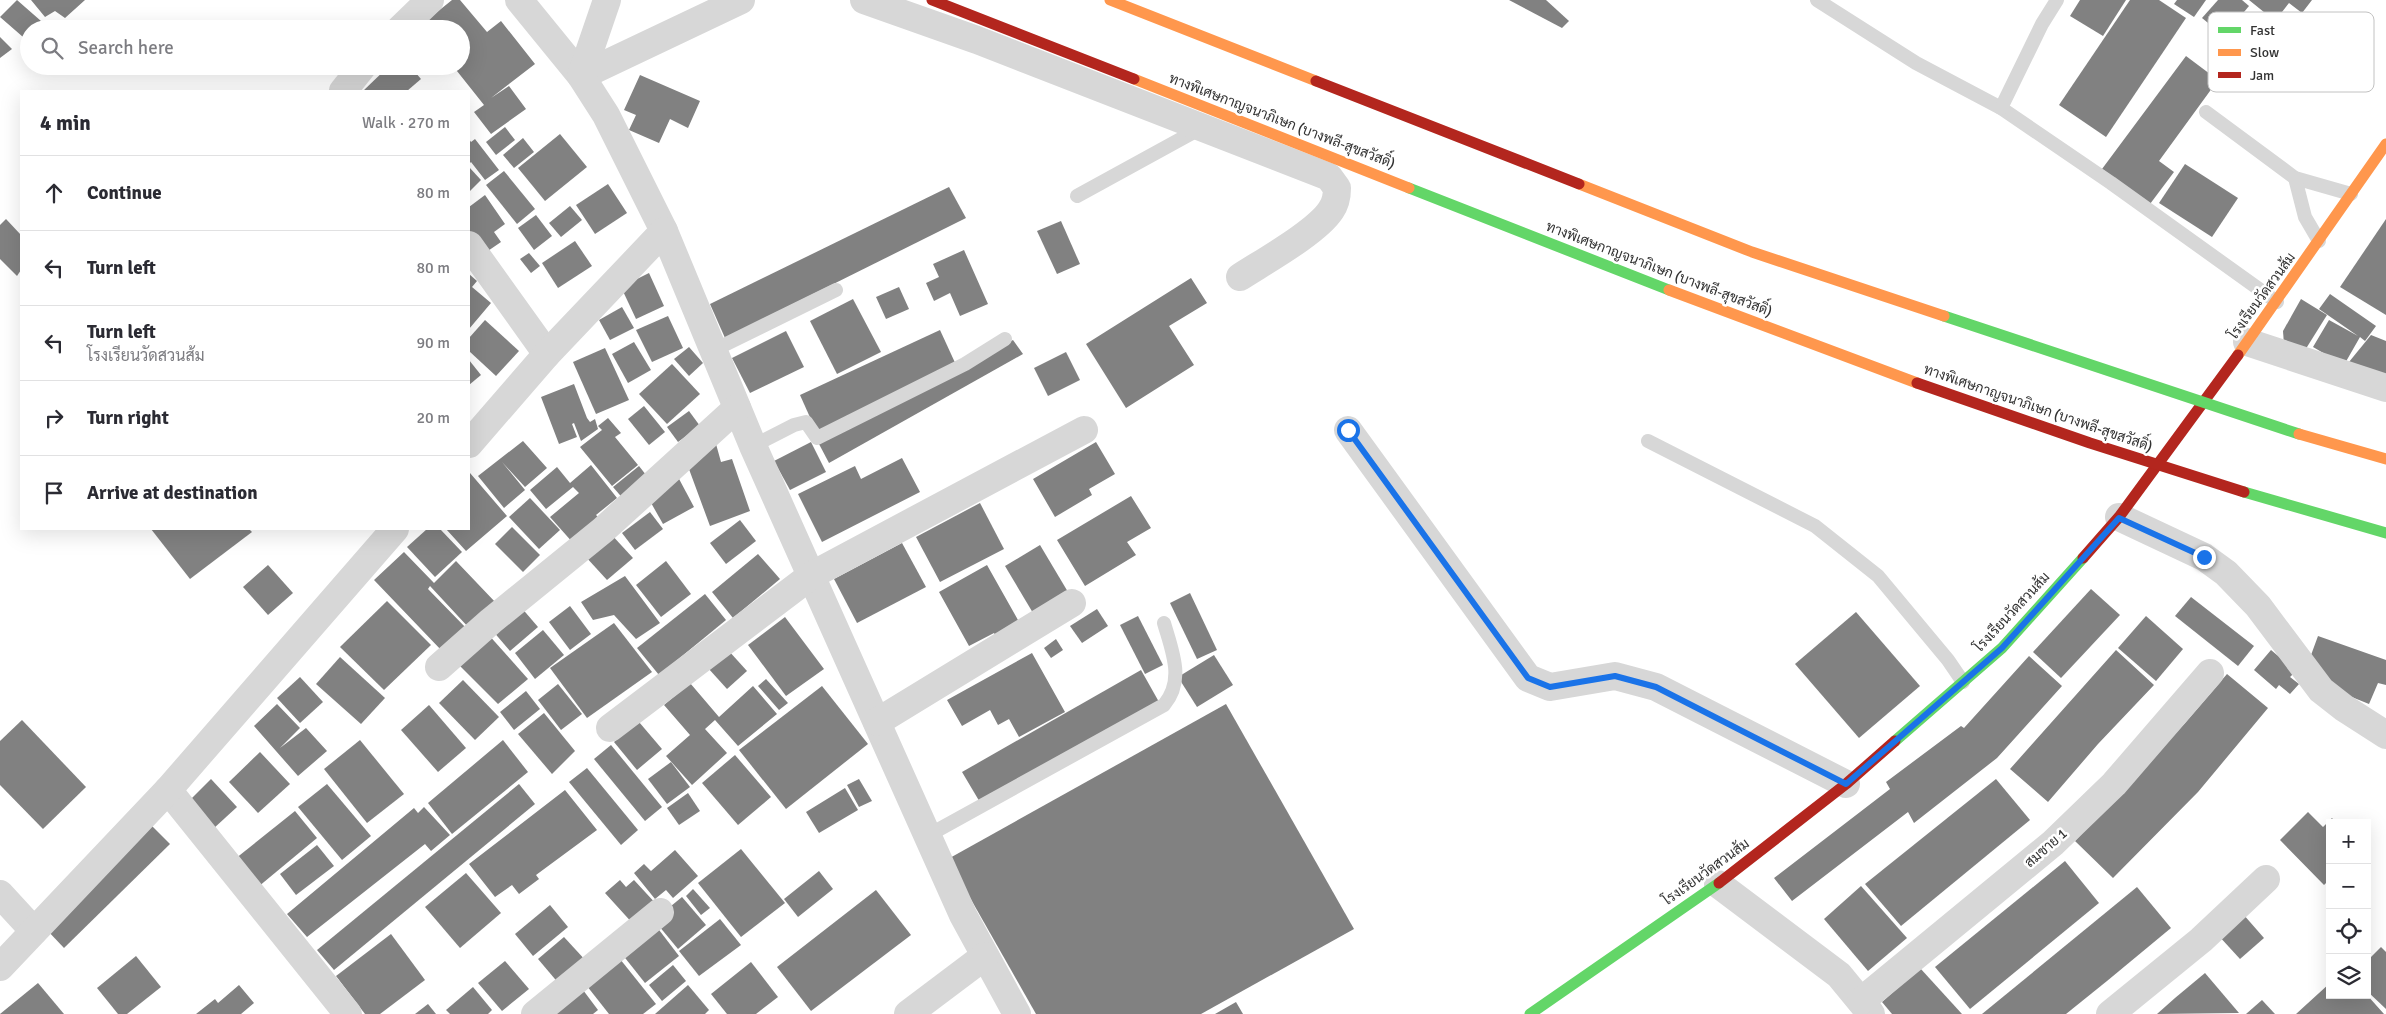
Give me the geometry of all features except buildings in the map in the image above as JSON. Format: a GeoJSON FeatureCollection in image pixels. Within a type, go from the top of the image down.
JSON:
{"type":"FeatureCollection","features":[{"type":"Feature","properties":{"kind":"main road","name":"ทางพิเศษกาญจนาภิเษก (บางพลี-สุขสวัสดิ์)"},"geometry":{"type":"LineString","coordinates":[[932,0],[1729,313],[1993,411],[2235,489],[2386,533]]}},
{"type":"Feature","properties":{"kind":"main road"},"geometry":{"type":"LineString","coordinates":[[1110,0],[1752,252],[2261,423],[2386,459]]}},
{"type":"Feature","properties":{"kind":"main road","name":"โรงเรียนวัดสวนส้ม"},"geometry":{"type":"LineString","coordinates":[[1530,1014],[1718,884],[1846,784],[2002,648],[2119,518],[2277,302],[2386,144]]}},
{"type":"Feature","properties":{"kind":"street"},"geometry":{"type":"LineString","coordinates":[[409,20],[430,0]]}},
{"type":"Feature","properties":{"kind":"street"},"geometry":{"type":"LineString","coordinates":[[519,0],[581,76],[606,115],[664,231],[712,351],[753,446],[927,836],[963,914],[1017,1014]]}},
{"type":"Feature","properties":{"kind":"street"},"geometry":{"type":"LineString","coordinates":[[581,76],[607,0]]}},
{"type":"Feature","properties":{"kind":"street"},"geometry":{"type":"LineString","coordinates":[[581,76],[741,0]]}},
{"type":"Feature","properties":{"kind":"street"},"geometry":{"type":"LineString","coordinates":[[864,0],[977,40],[1329,177],[1337,188],[1336,198],[1331,211],[1312,229],[1240,277]]}},
{"type":"Feature","properties":{"kind":"street"},"geometry":{"type":"LineString","coordinates":[[344,90],[356,75]]}},
{"type":"Feature","properties":{"kind":"street"},"geometry":{"type":"LineString","coordinates":[[470,443],[547,354],[664,231]]}},
{"type":"Feature","properties":{"kind":"street"},"geometry":{"type":"LineString","coordinates":[[470,246],[547,354]]}},
{"type":"Feature","properties":{"kind":"street"},"geometry":{"type":"LineString","coordinates":[[2247,342],[2386,388]]}},
{"type":"Feature","properties":{"kind":"street"},"geometry":{"type":"LineString","coordinates":[[438,667],[491,621],[603,530],[737,408]]}},
{"type":"Feature","properties":{"kind":"street"},"geometry":{"type":"LineString","coordinates":[[610,728],[812,575],[1084,430]]}},
{"type":"Feature","properties":{"kind":"street"},"geometry":{"type":"LineString","coordinates":[[1348,430],[1528,678],[1550,687],[1615,676],[1656,687],[1846,784]]}},
{"type":"Feature","properties":{"kind":"street"},"geometry":{"type":"LineString","coordinates":[[2119,518],[2204,557],[2226,573],[2258,606],[2321,690],[2344,708],[2386,735]]}},
{"type":"Feature","properties":{"kind":"street"},"geometry":{"type":"LineString","coordinates":[[0,967],[168,790],[394,530]]}},
{"type":"Feature","properties":{"kind":"street"},"geometry":{"type":"LineString","coordinates":[[877,722],[1072,603]]}},
{"type":"Feature","properties":{"kind":"street","name":"สมชาย 1"},"geometry":{"type":"LineString","coordinates":[[1866,1008],[2053,843],[2114,784],[2210,673]]}},
{"type":"Feature","properties":{"kind":"street"},"geometry":{"type":"LineString","coordinates":[[168,790],[348,1014]]}},
{"type":"Feature","properties":{"kind":"street"},"geometry":{"type":"LineString","coordinates":[[2110,1014],[2201,940],[2266,879]]}},
{"type":"Feature","properties":{"kind":"street"},"geometry":{"type":"LineString","coordinates":[[1718,884],[1839,975],[1866,1008]]}},
{"type":"Feature","properties":{"kind":"street"},"geometry":{"type":"LineString","coordinates":[[0,894],[34,931]]}},
{"type":"Feature","properties":{"kind":"street"},"geometry":{"type":"LineString","coordinates":[[536,1014],[660,912]]}},
{"type":"Feature","properties":{"kind":"street"},"geometry":{"type":"LineString","coordinates":[[908,1014],[985,956]]}},
{"type":"Feature","properties":{"kind":"lane"},"geometry":{"type":"LineString","coordinates":[[1817,0],[1916,62],[2001,108],[2111,183],[2277,302]]}},
{"type":"Feature","properties":{"kind":"lane"},"geometry":{"type":"LineString","coordinates":[[2001,108],[2042,24],[2057,0]]}},
{"type":"Feature","properties":{"kind":"lane"},"geometry":{"type":"LineString","coordinates":[[2206,112],[2295,178],[2351,194]]}},
{"type":"Feature","properties":{"kind":"lane"},"geometry":{"type":"LineString","coordinates":[[1077,196],[1201,128]]}},
{"type":"Feature","properties":{"kind":"lane"},"geometry":{"type":"LineString","coordinates":[[2295,178],[2305,217],[2319,241]]}},
{"type":"Feature","properties":{"kind":"lane"},"geometry":{"type":"LineString","coordinates":[[712,351],[836,290]]}},
{"type":"Feature","properties":{"kind":"lane"},"geometry":{"type":"LineString","coordinates":[[753,446],[794,425],[806,422],[817,438],[965,364],[1005,338]]}},
{"type":"Feature","properties":{"kind":"lane"},"geometry":{"type":"LineString","coordinates":[[1648,441],[1815,526],[1878,576],[1948,660],[1963,682]]}},
{"type":"Feature","properties":{"kind":"lane"},"geometry":{"type":"LineString","coordinates":[[927,836],[1164,705],[1172,695],[1176,664],[1164,623]]}},
{"type":"Feature","properties":{"kind":"traffic: fast"},"geometry":{"type":"LineString","coordinates":[[1409,188],[1669,290]]}},
{"type":"Feature","properties":{"kind":"traffic: fast"},"geometry":{"type":"LineString","coordinates":[[1944,316],[2299,434]]}},
{"type":"Feature","properties":{"kind":"traffic: fast"},"geometry":{"type":"LineString","coordinates":[[2244,492],[2386,533]]}},
{"type":"Feature","properties":{"kind":"traffic: fast"},"geometry":{"type":"LineString","coordinates":[[1895,741],[2002,648],[2083,558]]}},
{"type":"Feature","properties":{"kind":"traffic: fast"},"geometry":{"type":"LineString","coordinates":[[1530,1014],[1719,883]]}},
{"type":"Feature","properties":{"kind":"traffic: slow"},"geometry":{"type":"LineString","coordinates":[[1110,0],[1316,81]]}},
{"type":"Feature","properties":{"kind":"traffic: slow"},"geometry":{"type":"LineString","coordinates":[[1134,79],[1409,188]]}},
{"type":"Feature","properties":{"kind":"traffic: slow"},"geometry":{"type":"LineString","coordinates":[[2238,355],[2386,144]]}},
{"type":"Feature","properties":{"kind":"traffic: slow"},"geometry":{"type":"LineString","coordinates":[[1579,184],[1752,252],[1944,316]]}},
{"type":"Feature","properties":{"kind":"traffic: slow"},"geometry":{"type":"LineString","coordinates":[[1669,290],[1917,383]]}},
{"type":"Feature","properties":{"kind":"traffic: slow"},"geometry":{"type":"LineString","coordinates":[[2299,434],[2386,459]]}},
{"type":"Feature","properties":{"kind":"traffic: jam"},"geometry":{"type":"LineString","coordinates":[[932,0],[1134,79]]}},
{"type":"Feature","properties":{"kind":"traffic: jam"},"geometry":{"type":"LineString","coordinates":[[1316,81],[1579,184]]}},
{"type":"Feature","properties":{"kind":"traffic: jam"},"geometry":{"type":"LineString","coordinates":[[2083,558],[2119,517],[2238,355]]}},
{"type":"Feature","properties":{"kind":"traffic: jam"},"geometry":{"type":"LineString","coordinates":[[1917,383],[2090,443],[2244,492]]}},
{"type":"Feature","properties":{"kind":"traffic: jam"},"geometry":{"type":"LineString","coordinates":[[1719,883],[1846,784],[1895,741]]}},
{"type":"Feature","properties":{"kind":"route"},"geometry":{"type":"LineString","coordinates":[[1348,430],[1528,678],[1550,687],[1615,676],[1656,687],[1846,784],[2002,648],[2119,518],[2204,557]]}}]}
